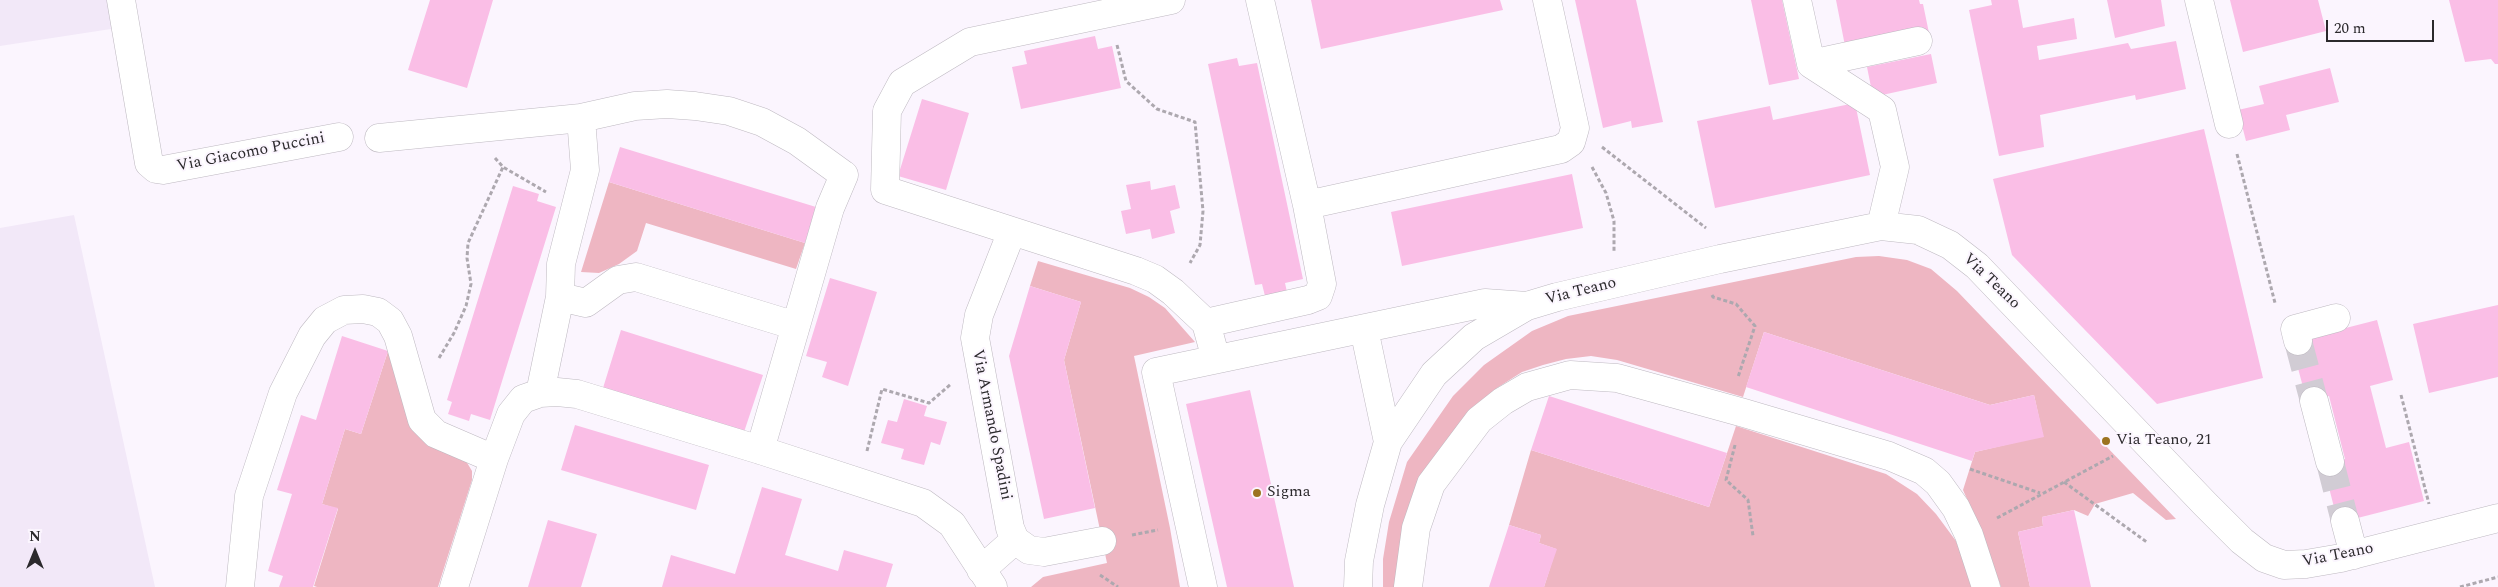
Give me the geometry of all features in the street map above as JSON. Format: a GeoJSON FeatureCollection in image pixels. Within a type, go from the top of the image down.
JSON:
{"type":"FeatureCollection","features":[{"type":"Feature","properties":{"kind":"street","name":"Via Giacomo Puccini"},"geometry":{"type":"LineString","coordinates":[[121,0],[149,163],[156,169],[163,170],[339,137]]}},
{"type":"Feature","properties":{"kind":"street"},"geometry":{"type":"LineString","coordinates":[[1170,0],[970,42],[902,84],[887,111],[884,168],[885,190],[1136,270],[1173,292],[1206,323],[1216,359]]}},
{"type":"Feature","properties":{"kind":"street"},"geometry":{"type":"LineString","coordinates":[[1206,323],[1308,300],[1318,296],[1322,284],[1307,205],[1260,0]]}},
{"type":"Feature","properties":{"kind":"street"},"geometry":{"type":"LineString","coordinates":[[1307,205],[1561,149],[1573,135],[1547,0]]}},
{"type":"Feature","properties":{"kind":"street"},"geometry":{"type":"LineString","coordinates":[[1797,0],[1811,64],[1882,110],[1895,167],[1881,226]]}},
{"type":"Feature","properties":{"kind":"street"},"geometry":{"type":"LineString","coordinates":[[2199,0],[2229,124]]}},
{"type":"Feature","properties":{"kind":"street"},"geometry":{"type":"LineString","coordinates":[[1811,64],[1918,41]]}},
{"type":"Feature","properties":{"kind":"street"},"geometry":{"type":"LineString","coordinates":[[378,138],[581,118],[635,106],[667,104],[729,111],[762,122],[797,141],[844,175],[884,168]]}},
{"type":"Feature","properties":{"kind":"street"},"geometry":{"type":"LineString","coordinates":[[540,393],[560,298],[561,264],[585,170],[581,118]]}},
{"type":"Feature","properties":{"kind":"street"},"geometry":{"type":"LineString","coordinates":[[760,450],[830,208],[844,175]]}},
{"type":"Feature","properties":{"kind":"street","name":"Via Teano"},"geometry":{"type":"LineString","coordinates":[[1388,442],[1434,374],[1474,337],[1527,306],[1619,282],[1881,226],[1918,230],[1950,245],[1977,266],[2205,504],[2242,541],[2264,558],[2284,565],[2306,564],[2354,555],[2498,518]]}},
{"type":"Feature","properties":{"kind":"street","name":"Via Armando Spadini"},"geometry":{"type":"LineString","coordinates":[[1012,231],[979,316],[975,338],[1010,528],[1015,540]]}},
{"type":"Feature","properties":{"kind":"street"},"geometry":{"type":"LineString","coordinates":[[560,298],[586,303],[618,280],[636,277],[796,326]]}},
{"type":"Feature","properties":{"kind":"street"},"geometry":{"type":"LineString","coordinates":[[1203,587],[1156,372],[1485,303],[1527,306]]}},
{"type":"Feature","properties":{"kind":"street"},"geometry":{"type":"LineString","coordinates":[[240,587],[249,496],[283,393],[312,336],[326,320],[344,310],[363,309],[378,312],[390,321],[398,336],[422,420],[436,434],[494,459]]}},
{"type":"Feature","properties":{"kind":"street"},"geometry":{"type":"LineString","coordinates":[[2297,335],[2336,318]]}},
{"type":"Feature","properties":{"kind":"street"},"geometry":{"type":"LineString","coordinates":[[1358,587],[1359,561],[1370,506],[1388,442],[1364,329]]}},
{"type":"Feature","properties":{"kind":"street"},"geometry":{"type":"LineString","coordinates":[[1408,587],[1416,528],[1432,484],[1479,420],[1503,401],[1527,387],[1570,375],[1617,378],[1736,410],[1889,456],[1924,471],[1938,483],[1956,508],[1969,535],[1986,587]]}},
{"type":"Feature","properties":{"kind":"street"},"geometry":{"type":"LineString","coordinates":[[454,587],[494,459],[511,414],[523,399],[540,393],[577,394],[760,450],[923,503],[952,524],[987,579],[1015,540],[1029,550],[1044,552],[1102,541]]}},
{"type":"Feature","properties":{"kind":"street"},"geometry":{"type":"LineString","coordinates":[[2314,401],[2330,462]]}},
{"type":"Feature","properties":{"kind":"street"},"geometry":{"type":"LineString","coordinates":[[2345,521],[2354,555]]}},
{"type":"Feature","properties":{"kind":"path"},"geometry":{"type":"LineString","coordinates":[[1110,13],[1126,81],[1157,109],[1196,122],[1203,210],[1200,245],[1173,292]]}},
{"type":"Feature","properties":{"kind":"path"},"geometry":{"type":"LineString","coordinates":[[2229,124],[2283,332],[2297,335]]}},
{"type":"Feature","properties":{"kind":"path"},"geometry":{"type":"LineString","coordinates":[[471,128],[503,167],[575,208]]}},
{"type":"Feature","properties":{"kind":"path"},"geometry":{"type":"LineString","coordinates":[[1573,135],[1613,154],[1712,233],[1710,262],[1713,298],[1736,304],[1755,326],[1736,410],[1726,480],[1748,500],[1753,536]]}},
{"type":"Feature","properties":{"kind":"path"},"geometry":{"type":"LineString","coordinates":[[1573,135],[1606,193],[1614,221],[1614,255],[1619,282]]}},
{"type":"Feature","properties":{"kind":"path"},"geometry":{"type":"LineString","coordinates":[[413,392],[450,340],[466,306],[471,284],[468,243],[503,167]]}},
{"type":"Feature","properties":{"kind":"path"},"geometry":{"type":"LineString","coordinates":[[859,483],[882,389],[929,403],[978,360]]}},
{"type":"Feature","properties":{"kind":"path"},"geometry":{"type":"LineString","coordinates":[[2401,395],[2431,511]]}},
{"type":"Feature","properties":{"kind":"path"},"geometry":{"type":"LineString","coordinates":[[1969,535],[2040,493],[2114,455]]}},
{"type":"Feature","properties":{"kind":"path"},"geometry":{"type":"LineString","coordinates":[[1938,483],[1970,469],[2040,493]]}},
{"type":"Feature","properties":{"kind":"path"},"geometry":{"type":"LineString","coordinates":[[2064,482],[2148,543]]}},
{"type":"Feature","properties":{"kind":"path"},"geometry":{"type":"LineString","coordinates":[[1102,541],[1189,524]]}},
{"type":"Feature","properties":{"kind":"path"},"geometry":{"type":"LineString","coordinates":[[2460,587],[2498,577]]}},
{"type":"Feature","properties":{"kind":"shaded area"},"geometry":{"type":"Polygon","coordinates":[[[0,0],[133,0],[137,25],[0,46],[0,0]]]}},
{"type":"Feature","properties":{"kind":"shaded area"},"geometry":{"type":"Polygon","coordinates":[[[609,182],[805,243],[796,269],[646,223],[637,251],[619,264],[599,273],[581,272],[609,182]]]}},
{"type":"Feature","properties":{"kind":"shaded area"},"geometry":{"type":"Polygon","coordinates":[[[74,215],[155,587],[0,587],[0,228],[74,215]]]}},
{"type":"Feature","properties":{"kind":"shaded area"},"geometry":{"type":"Polygon","coordinates":[[[1879,256],[1907,260],[1931,269],[1957,291],[2176,519],[2166,520],[2133,493],[2095,504],[2088,516],[2074,510],[2042,517],[2043,526],[2018,532],[2030,587],[2001,587],[1980,528],[1963,490],[1975,452],[2043,436],[2034,395],[1990,405],[1764,332],[1743,397],[1617,360],[1591,356],[1566,359],[1522,372],[1497,388],[1469,412],[1399,587],[1383,587],[1383,559],[1389,522],[1407,462],[1453,396],[1484,365],[1532,331],[1568,316],[1856,257],[1879,256]]]}},
{"type":"Feature","properties":{"kind":"shaded area"},"geometry":{"type":"Polygon","coordinates":[[[1038,261],[1130,288],[1149,297],[1165,308],[1195,342],[1134,356],[1170,528],[1180,587],[1031,587],[1043,577],[1107,563],[1064,360],[1081,302],[1030,286],[1038,261]]]}},
{"type":"Feature","properties":{"kind":"shaded area"},"geometry":{"type":"Polygon","coordinates":[[[388,351],[406,408],[466,461],[472,471],[472,480],[438,587],[317,587],[314,586],[338,509],[322,504],[345,429],[361,434],[388,351]]]}},
{"type":"Feature","properties":{"kind":"shaded area"},"geometry":{"type":"Polygon","coordinates":[[[1736,426],[1886,474],[1917,494],[1936,514],[1956,541],[1975,587],[1544,587],[1556,549],[1539,543],[1541,535],[1509,525],[1531,450],[1709,507],[1736,426]]]}},
{"type":"Feature","properties":{"kind":"building"},"geometry":{"type":"Polygon","coordinates":[[[430,0],[493,0],[467,88],[408,70],[430,0]]]}},
{"type":"Feature","properties":{"kind":"building"},"geometry":{"type":"Polygon","coordinates":[[[1311,0],[1500,0],[1503,10],[1321,49],[1311,0]]]}},
{"type":"Feature","properties":{"kind":"building"},"geometry":{"type":"Polygon","coordinates":[[[1575,0],[1636,0],[1663,122],[1632,128],[1631,121],[1603,128],[1575,0]]]}},
{"type":"Feature","properties":{"kind":"building"},"geometry":{"type":"Polygon","coordinates":[[[1751,0],[1782,0],[1799,79],[1769,85],[1751,0]]]}},
{"type":"Feature","properties":{"kind":"building"},"geometry":{"type":"Polygon","coordinates":[[[1836,0],[1919,0],[1920,4],[1923,4],[1929,33],[1846,51],[1836,0]]]}},
{"type":"Feature","properties":{"kind":"building"},"geometry":{"type":"Polygon","coordinates":[[[1991,0],[2018,0],[2023,28],[2074,18],[2077,39],[2037,46],[2039,60],[2128,43],[2131,49],[2176,41],[2186,89],[2136,100],[2135,95],[2040,115],[2044,147],[1999,156],[1969,10],[1992,5],[1991,0]]]}},
{"type":"Feature","properties":{"kind":"building"},"geometry":{"type":"Polygon","coordinates":[[[2107,0],[2161,0],[2165,26],[2115,38],[2107,0]]]}},
{"type":"Feature","properties":{"kind":"building"},"geometry":{"type":"Polygon","coordinates":[[[2230,0],[2318,0],[2326,31],[2243,52],[2230,0]]]}},
{"type":"Feature","properties":{"kind":"building"},"geometry":{"type":"Polygon","coordinates":[[[2449,0],[2498,0],[2498,64],[2495,64],[2491,59],[2465,62],[2449,0]]]}},
{"type":"Feature","properties":{"kind":"building"},"geometry":{"type":"Polygon","coordinates":[[[1095,36],[1098,49],[1112,46],[1121,88],[1021,109],[1012,67],[1027,64],[1024,51],[1095,36]]]}},
{"type":"Feature","properties":{"kind":"building"},"geometry":{"type":"Polygon","coordinates":[[[1931,54],[1937,83],[1873,97],[1867,67],[1931,54]]]}},
{"type":"Feature","properties":{"kind":"building"},"geometry":{"type":"Polygon","coordinates":[[[1237,58],[1239,66],[1257,63],[1303,279],[1285,283],[1287,292],[1265,296],[1262,284],[1255,285],[1208,64],[1237,58]]]}},
{"type":"Feature","properties":{"kind":"building"},"geometry":{"type":"Polygon","coordinates":[[[2330,68],[2339,102],[2286,115],[2290,130],[2246,141],[2238,110],[2264,104],[2259,86],[2330,68]]]}},
{"type":"Feature","properties":{"kind":"building"},"geometry":{"type":"Polygon","coordinates":[[[922,99],[969,113],[946,190],[898,176],[922,99]]]}},
{"type":"Feature","properties":{"kind":"building"},"geometry":{"type":"Polygon","coordinates":[[[1855,103],[1870,175],[1715,208],[1697,121],[1770,106],[1773,120],[1855,103]]]}},
{"type":"Feature","properties":{"kind":"building"},"geometry":{"type":"Polygon","coordinates":[[[2204,129],[2263,378],[2157,404],[2012,255],[1993,179],[2204,129]]]}},
{"type":"Feature","properties":{"kind":"building"},"geometry":{"type":"Polygon","coordinates":[[[620,147],[816,207],[805,243],[609,182],[620,147]]]}},
{"type":"Feature","properties":{"kind":"building"},"geometry":{"type":"Polygon","coordinates":[[[1572,174],[1583,228],[1402,266],[1391,212],[1572,174]]]}},
{"type":"Feature","properties":{"kind":"building"},"geometry":{"type":"Polygon","coordinates":[[[1150,181],[1151,190],[1175,185],[1180,208],[1170,211],[1175,233],[1152,239],[1150,229],[1126,234],[1121,211],[1131,209],[1126,185],[1150,181]]]}},
{"type":"Feature","properties":{"kind":"building"},"geometry":{"type":"Polygon","coordinates":[[[513,186],[539,194],[537,201],[556,207],[490,420],[471,414],[469,421],[448,414],[452,402],[447,400],[513,186]]]}},
{"type":"Feature","properties":{"kind":"building"},"geometry":{"type":"Polygon","coordinates":[[[830,278],[877,292],[848,386],[822,377],[827,362],[806,356],[830,278]]]}},
{"type":"Feature","properties":{"kind":"building"},"geometry":{"type":"Polygon","coordinates":[[[1030,286],[1081,302],[1064,360],[1095,508],[1044,519],[1009,356],[1030,286]]]}},
{"type":"Feature","properties":{"kind":"building"},"geometry":{"type":"Polygon","coordinates":[[[2498,305],[2498,377],[2429,393],[2413,324],[2498,305]]]}},
{"type":"Feature","properties":{"kind":"building"},"geometry":{"type":"Polygon","coordinates":[[[2377,320],[2393,380],[2370,386],[2386,448],[2409,442],[2424,501],[2338,523],[2323,464],[2345,459],[2329,396],[2307,402],[2291,342],[2377,320]]]}},
{"type":"Feature","properties":{"kind":"building"},"geometry":{"type":"Polygon","coordinates":[[[621,330],[763,375],[744,432],[603,388],[621,330]]]}},
{"type":"Feature","properties":{"kind":"building"},"geometry":{"type":"Polygon","coordinates":[[[1764,332],[1990,405],[2034,395],[2044,437],[1975,452],[1972,461],[1746,387],[1764,332]]]}},
{"type":"Feature","properties":{"kind":"building"},"geometry":{"type":"Polygon","coordinates":[[[342,336],[388,351],[361,434],[345,429],[322,504],[338,508],[313,587],[279,587],[283,576],[268,571],[292,494],[277,490],[301,415],[316,420],[342,336]]]}},
{"type":"Feature","properties":{"kind":"building"},"geometry":{"type":"Polygon","coordinates":[[[1250,390],[1294,587],[1227,587],[1186,404],[1250,390]]]}},
{"type":"Feature","properties":{"kind":"building"},"geometry":{"type":"Polygon","coordinates":[[[1549,396],[1727,453],[1709,507],[1531,450],[1549,396]]]}},
{"type":"Feature","properties":{"kind":"building"},"geometry":{"type":"Polygon","coordinates":[[[904,399],[927,406],[924,416],[947,422],[940,445],[931,442],[924,465],[901,459],[904,449],[881,443],[888,420],[897,422],[904,399]]]}},
{"type":"Feature","properties":{"kind":"building"},"geometry":{"type":"Polygon","coordinates":[[[575,425],[709,465],[696,510],[561,470],[575,425]]]}},
{"type":"Feature","properties":{"kind":"building"},"geometry":{"type":"Polygon","coordinates":[[[762,487],[802,499],[785,555],[838,571],[844,550],[893,564],[886,587],[662,587],[671,555],[735,574],[762,487]]]}},
{"type":"Feature","properties":{"kind":"building"},"geometry":{"type":"Polygon","coordinates":[[[2074,510],[2091,587],[2030,587],[2018,532],[2043,526],[2042,517],[2074,510]]]}},
{"type":"Feature","properties":{"kind":"building"},"geometry":{"type":"Polygon","coordinates":[[[548,520],[597,534],[581,587],[528,587],[548,520]]]}},
{"type":"Feature","properties":{"kind":"building"},"geometry":{"type":"Polygon","coordinates":[[[1509,525],[1541,535],[1539,543],[1557,549],[1544,587],[1489,587],[1509,525]]]}},
{"type":"Feature","properties":{"kind":"tunnel"},"geometry":{"type":"LineString","coordinates":[[2298,341],[2314,401]]}},
{"type":"Feature","properties":{"kind":"tunnel"},"geometry":{"type":"LineString","coordinates":[[2330,462],[2345,521]]}},
{"type":"Feature","properties":{"kind":"place","name":"Via Teano, 21"},"geometry":{"type":"Point","coordinates":[2106,441]}},
{"type":"Feature","properties":{"kind":"place","name":"Sigma"},"geometry":{"type":"Point","coordinates":[1257,493]}}]}
